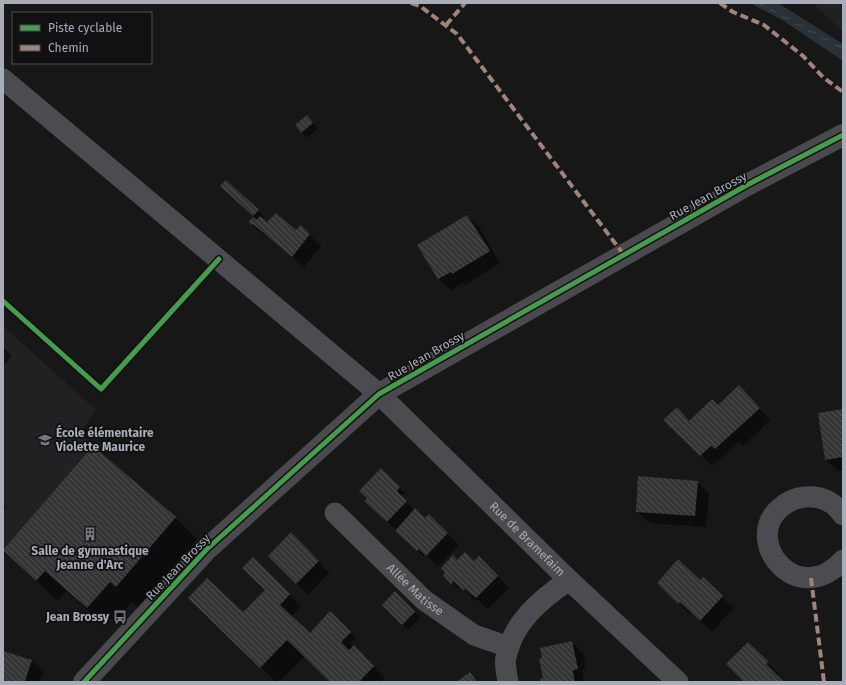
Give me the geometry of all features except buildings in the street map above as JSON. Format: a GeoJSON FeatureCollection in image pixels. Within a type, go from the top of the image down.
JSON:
{"type":"FeatureCollection","features":[{"type":"Feature","properties":{"kind":"street","name":"Rue de Bramefaim"},"geometry":{"type":"LineString","coordinates":[[3,79],[379,394],[569,580],[678,682]]}},
{"type":"Feature","properties":{"kind":"street","name":"Rue Jean Brossy"},"geometry":{"type":"LineString","coordinates":[[84,682],[207,549],[379,394],[747,185],[843,135]]}},
{"type":"Feature","properties":{"kind":"street"},"geometry":{"type":"LineString","coordinates":[[843,516],[838,508],[827,500],[813,496],[799,497],[787,502],[776,511],[770,523],[768,536],[770,549],[776,561],[785,571],[797,576],[811,578],[823,576],[834,569],[843,560]]}},
{"type":"Feature","properties":{"kind":"street","name":"Allée Matisse"},"geometry":{"type":"LineString","coordinates":[[335,513],[424,600],[474,635],[509,647]]}},
{"type":"Feature","properties":{"kind":"street"},"geometry":{"type":"LineString","coordinates":[[508,682],[505,658],[516,629],[545,597],[569,580]]}},
{"type":"Feature","properties":{"kind":"shaded area"},"geometry":{"type":"Polygon","coordinates":[[[813,3],[843,3],[843,32],[813,3]]]}},
{"type":"Feature","properties":{"kind":"shaded area","name":"École élémentaire Violette Maurice"},"geometry":{"type":"Polygon","coordinates":[[[3,326],[96,410],[80,433],[93,446],[3,552],[3,326]]]}},
{"type":"Feature","properties":{"kind":"water"},"geometry":{"type":"Polygon","coordinates":[[[750,3],[778,3],[843,44],[843,61],[784,21],[750,3]]]}},
{"type":"Feature","properties":{"kind":"marked path"},"geometry":{"type":"LineString","coordinates":[[411,3],[420,6],[457,34],[624,255]]}},
{"type":"Feature","properties":{"kind":"marked path"},"geometry":{"type":"LineString","coordinates":[[446,25],[465,3]]}},
{"type":"Feature","properties":{"kind":"marked path"},"geometry":{"type":"LineString","coordinates":[[720,3],[733,12],[764,25],[803,56],[824,78],[843,92]]}},
{"type":"Feature","properties":{"kind":"marked path"},"geometry":{"type":"LineString","coordinates":[[811,578],[824,682]]}},
{"type":"Feature","properties":{"kind":"cycle path"},"geometry":{"type":"LineString","coordinates":[[84,682],[207,549],[379,394],[747,185],[843,135]]}},
{"type":"Feature","properties":{"kind":"cycle path"},"geometry":{"type":"LineString","coordinates":[[3,301],[101,389],[219,259]]}},
{"type":"Feature","properties":{"kind":"place","name":"École élémentaire Violette Maurice"},"geometry":{"type":"Point","coordinates":[45,440]}},
{"type":"Feature","properties":{"kind":"place","name":"Salle de gymnastique Jeanne d'Arc"},"geometry":{"type":"Point","coordinates":[90,534]}},
{"type":"Feature","properties":{"kind":"place","name":"Jean Brossy"},"geometry":{"type":"Point","coordinates":[120,617]}}]}
